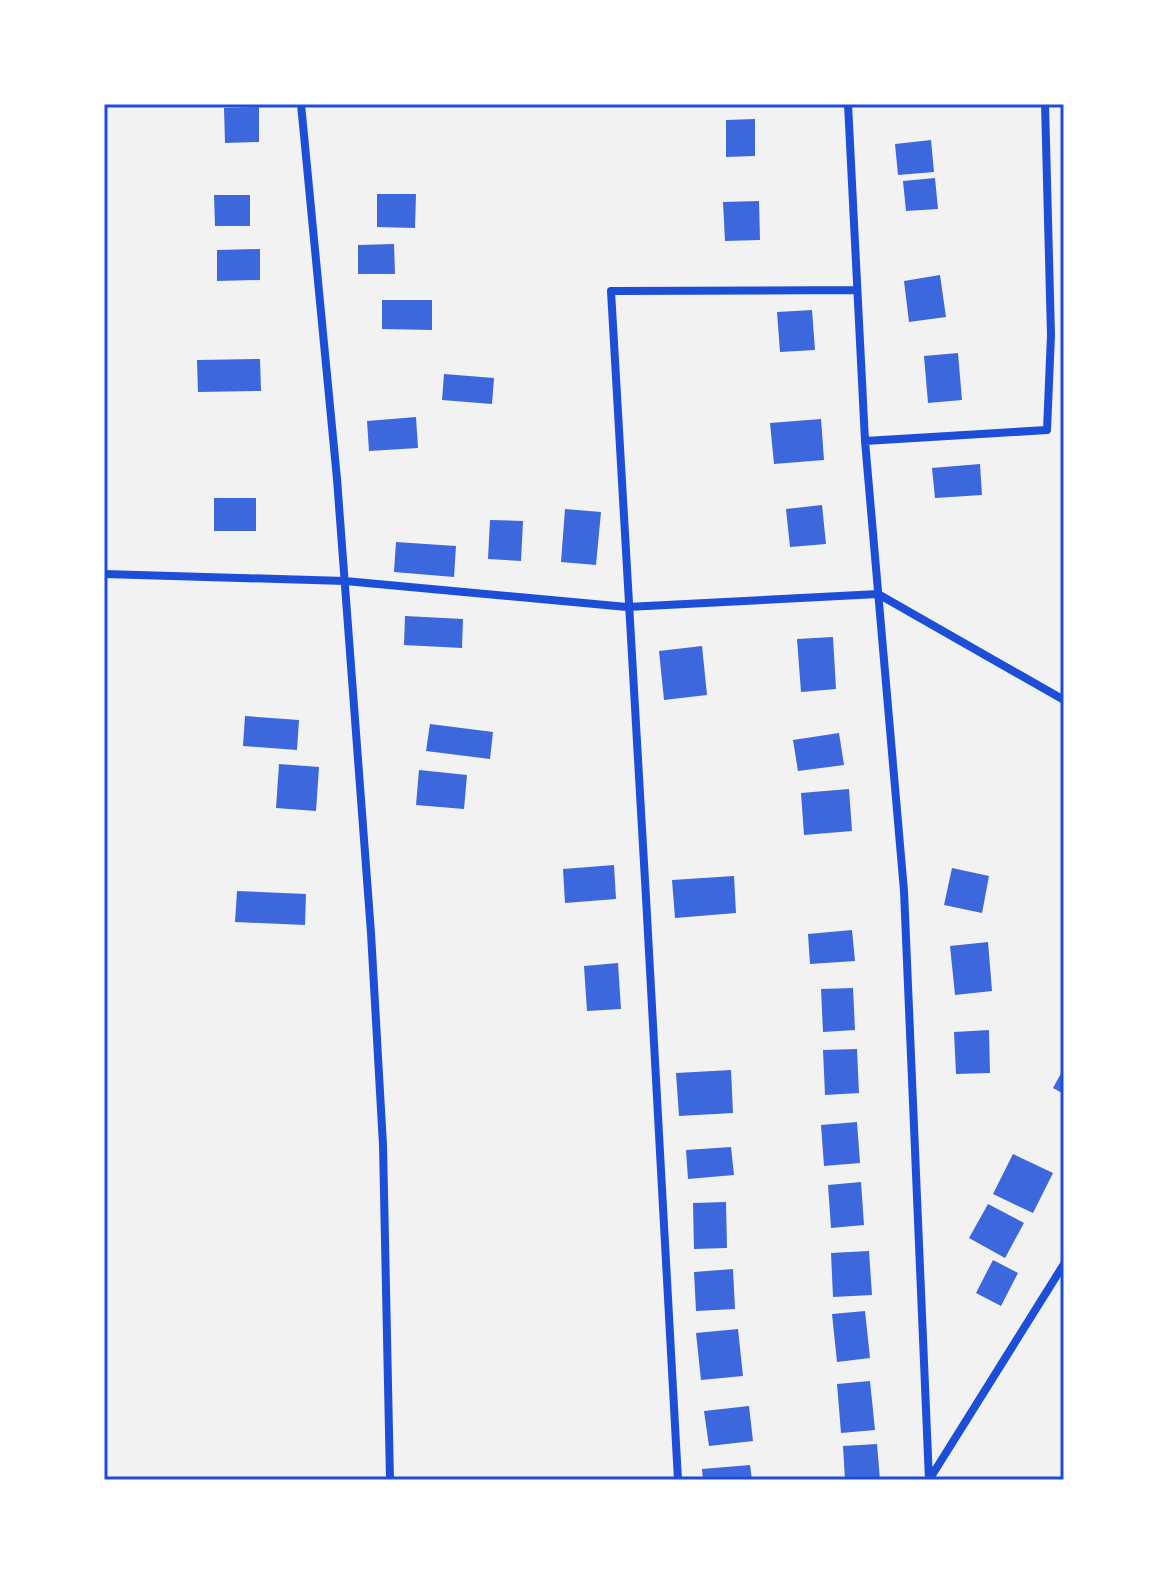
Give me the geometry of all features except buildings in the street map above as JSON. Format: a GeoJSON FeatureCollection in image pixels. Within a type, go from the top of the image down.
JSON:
{"type":"FeatureCollection","features":[{"type":"Feature","properties":{"kind":"street"},"geometry":{"type":"LineString","coordinates":[[301,104],[345,581],[371,933],[383,1145],[390,1480]]}},
{"type":"Feature","properties":{"kind":"street"},"geometry":{"type":"LineString","coordinates":[[848,104],[865,441],[904,891],[929,1480]]}},
{"type":"Feature","properties":{"kind":"street"},"geometry":{"type":"LineString","coordinates":[[865,441],[1047,430],[1051,335],[1045,104]]}},
{"type":"Feature","properties":{"kind":"street"},"geometry":{"type":"LineString","coordinates":[[678,1480],[658,1060],[627,607],[611,291],[857,290]]}},
{"type":"Feature","properties":{"kind":"street"},"geometry":{"type":"LineString","coordinates":[[104,574],[345,581],[627,607],[878,594],[1064,700]]}},
{"type":"Feature","properties":{"kind":"street"},"geometry":{"type":"LineString","coordinates":[[929,1480],[1064,1264]]}}]}
